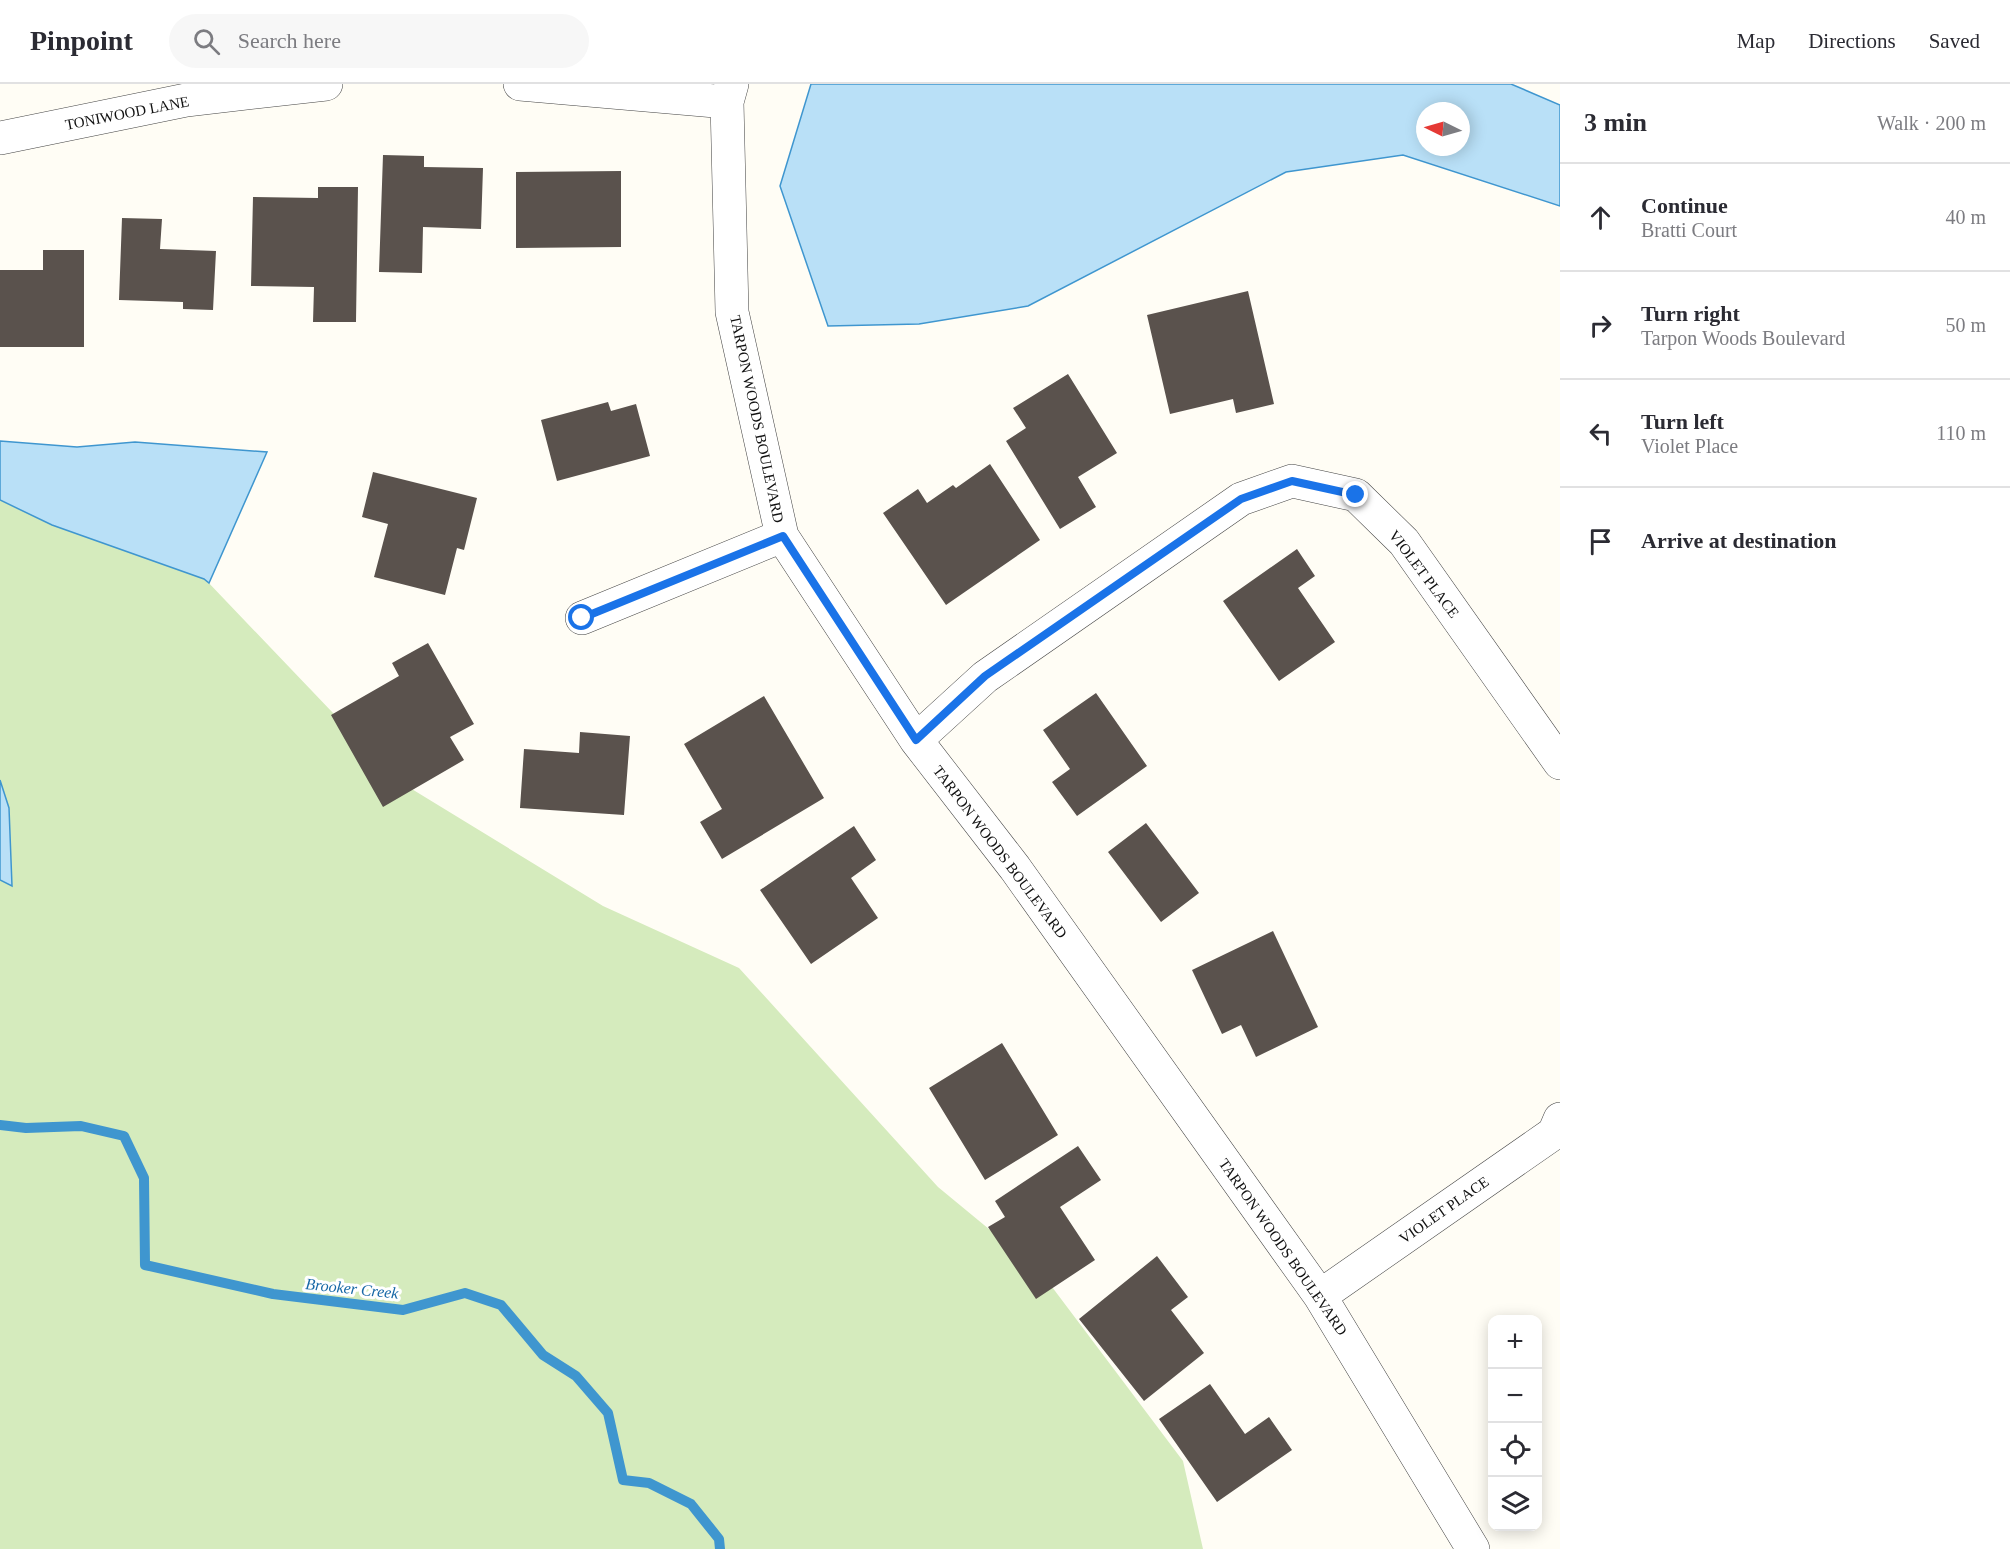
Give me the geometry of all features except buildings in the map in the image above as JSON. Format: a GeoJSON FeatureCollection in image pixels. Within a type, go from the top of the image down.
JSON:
{"type":"FeatureCollection","features":[{"type":"Feature","properties":{"kind":"street","name":"TONIWOOD LANE"},"geometry":{"type":"LineString","coordinates":[[0,138],[186,100],[326,84]]}},
{"type":"Feature","properties":{"kind":"street"},"geometry":{"type":"LineString","coordinates":[[520,84],[730,93]]}},
{"type":"Feature","properties":{"kind":"street","name":"TARPON WOODS BOULEVARD"},"geometry":{"type":"LineString","coordinates":[[730,93],[732,312],[783,536],[916,740],[1015,868],[1320,1296],[1473,1549]]}},
{"type":"Feature","properties":{"kind":"street","name":"VIOLET PLACE"},"geometry":{"type":"LineString","coordinates":[[916,740],[985,676],[1241,499],[1292,481],[1356,495],[1404,542],[1560,763]]}},
{"type":"Feature","properties":{"kind":"street"},"geometry":{"type":"LineString","coordinates":[[582,618],[783,536]]}},
{"type":"Feature","properties":{"kind":"street","name":"VIOLET PLACE"},"geometry":{"type":"LineString","coordinates":[[1320,1296],[1554,1134],[1560,1119]]}},
{"type":"Feature","properties":{"kind":"green space"},"geometry":{"type":"Polygon","coordinates":[[[0,500],[52,525],[205,579],[397,780],[603,906],[739,968],[938,1187],[1040,1271],[1183,1461],[1203,1549],[0,1549],[0,880],[11,885],[9,808],[0,780],[0,500]]]}},
{"type":"Feature","properties":{"kind":"water"},"geometry":{"type":"Polygon","coordinates":[[[811,84],[1511,84],[1560,105],[1560,206],[1403,155],[1286,172],[1028,306],[919,324],[828,326],[780,186],[811,84]]]}},
{"type":"Feature","properties":{"kind":"water"},"geometry":{"type":"Polygon","coordinates":[[[0,441],[77,447],[135,442],[267,452],[209,583],[204,579],[52,525],[0,500],[0,441]]]}},
{"type":"Feature","properties":{"kind":"water"},"geometry":{"type":"Polygon","coordinates":[[[0,780],[9,808],[12,886],[0,880],[0,780]]]}},
{"type":"Feature","properties":{"kind":"waterway","name":"Brooker Creek"},"geometry":{"type":"LineString","coordinates":[[0,1125],[26,1128],[81,1126],[124,1136],[144,1178],[145,1265],[273,1294],[403,1310],[465,1293],[501,1305],[543,1355],[576,1376],[608,1413],[623,1480],[649,1483],[691,1504],[719,1539],[720,1549]]}},
{"type":"Feature","properties":{"kind":"route"},"geometry":{"type":"LineString","coordinates":[[582,618],[783,536],[916,740],[985,676],[1241,499],[1292,481],[1356,495]]}}]}
